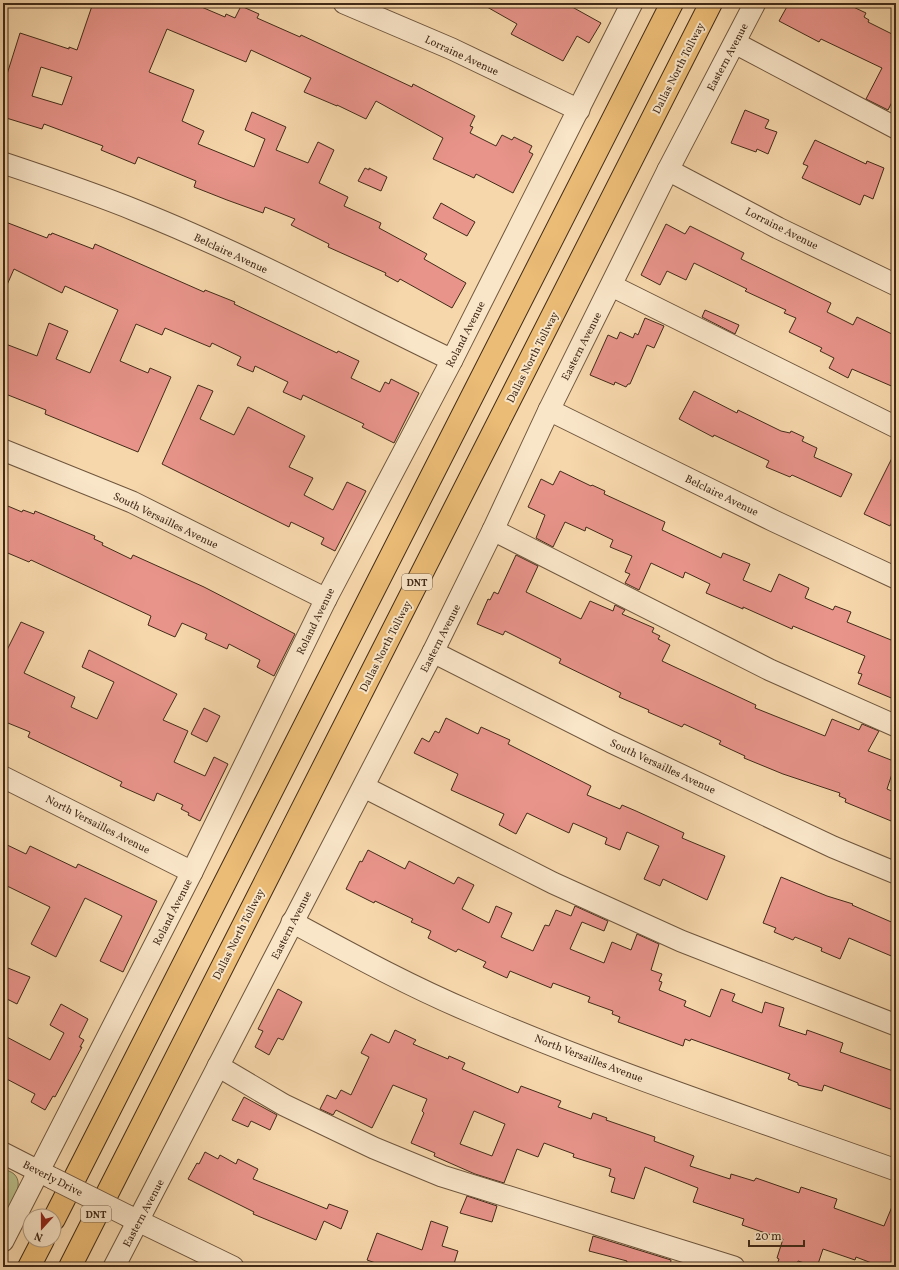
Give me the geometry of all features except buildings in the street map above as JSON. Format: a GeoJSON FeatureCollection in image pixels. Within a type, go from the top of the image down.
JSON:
{"type":"FeatureCollection","features":[{"type":"Feature","properties":{"kind":"highway"},"geometry":{"type":"LineString","coordinates":[[59,1208],[672,3]]}},
{"type":"Feature","properties":{"kind":"highway","name":"Dallas North Tollway"},"geometry":{"type":"LineString","coordinates":[[70,1267],[711,3]]}},
{"type":"Feature","properties":{"kind":"highway"},"geometry":{"type":"LineString","coordinates":[[29,1267],[39,1248]]}},
{"type":"Feature","properties":{"kind":"street","name":"Lorraine Avenue"},"geometry":{"type":"LineString","coordinates":[[344,3],[452,49],[579,110]]}},
{"type":"Feature","properties":{"kind":"street","name":"Roland Avenue"},"geometry":{"type":"LineString","coordinates":[[3,1241],[45,1174],[326,599],[452,360],[632,3]]}},
{"type":"Feature","properties":{"kind":"street","name":"Eastern Avenue"},"geometry":{"type":"LineString","coordinates":[[114,1267],[133,1219],[218,1066],[433,652],[493,530],[549,410],[612,286],[668,170],[755,3]]}},
{"type":"Feature","properties":{"kind":"street"},"geometry":{"type":"LineString","coordinates":[[735,43],[896,128]]}},
{"type":"Feature","properties":{"kind":"street","name":"Belclaire Avenue"},"geometry":{"type":"LineString","coordinates":[[3,163],[62,182],[138,211],[205,240],[452,360]]}},
{"type":"Feature","properties":{"kind":"street","name":"Lorraine Avenue"},"geometry":{"type":"LineString","coordinates":[[668,170],[778,228],[896,285]]}},
{"type":"Feature","properties":{"kind":"street"},"geometry":{"type":"LineString","coordinates":[[612,286],[896,428]]}},
{"type":"Feature","properties":{"kind":"street","name":"Belclaire Avenue"},"geometry":{"type":"LineString","coordinates":[[549,410],[774,521],[896,578]]}},
{"type":"Feature","properties":{"kind":"street","name":"South Versailles Avenue"},"geometry":{"type":"LineString","coordinates":[[3,450],[132,502],[326,599]]}},
{"type":"Feature","properties":{"kind":"street"},"geometry":{"type":"LineString","coordinates":[[493,530],[598,585],[770,670],[896,726]]}},
{"type":"Feature","properties":{"kind":"street","name":"South Versailles Avenue"},"geometry":{"type":"LineString","coordinates":[[433,652],[611,742],[833,847],[896,873]]}},
{"type":"Feature","properties":{"kind":"street","name":"North Versailles Avenue"},"geometry":{"type":"LineString","coordinates":[[3,777],[192,872]]}},
{"type":"Feature","properties":{"kind":"street"},"geometry":{"type":"LineString","coordinates":[[364,787],[553,883],[674,938],[896,1025]]}},
{"type":"Feature","properties":{"kind":"street","name":"North Versailles Avenue"},"geometry":{"type":"LineString","coordinates":[[292,922],[392,975],[470,1012],[593,1061],[896,1170]]}},
{"type":"Feature","properties":{"kind":"street"},"geometry":{"type":"LineString","coordinates":[[218,1066],[284,1105],[374,1148],[442,1176],[734,1267]]}},
{"type":"Feature","properties":{"kind":"street","name":"Beverly Drive"},"geometry":{"type":"LineString","coordinates":[[3,1153],[133,1219],[233,1267]]}},
{"type":"Feature","properties":{"kind":"green space"},"geometry":{"type":"Polygon","coordinates":[[[3,1168],[14,1174],[18,1184],[15,1196],[3,1218],[3,1168]]]}}]}
